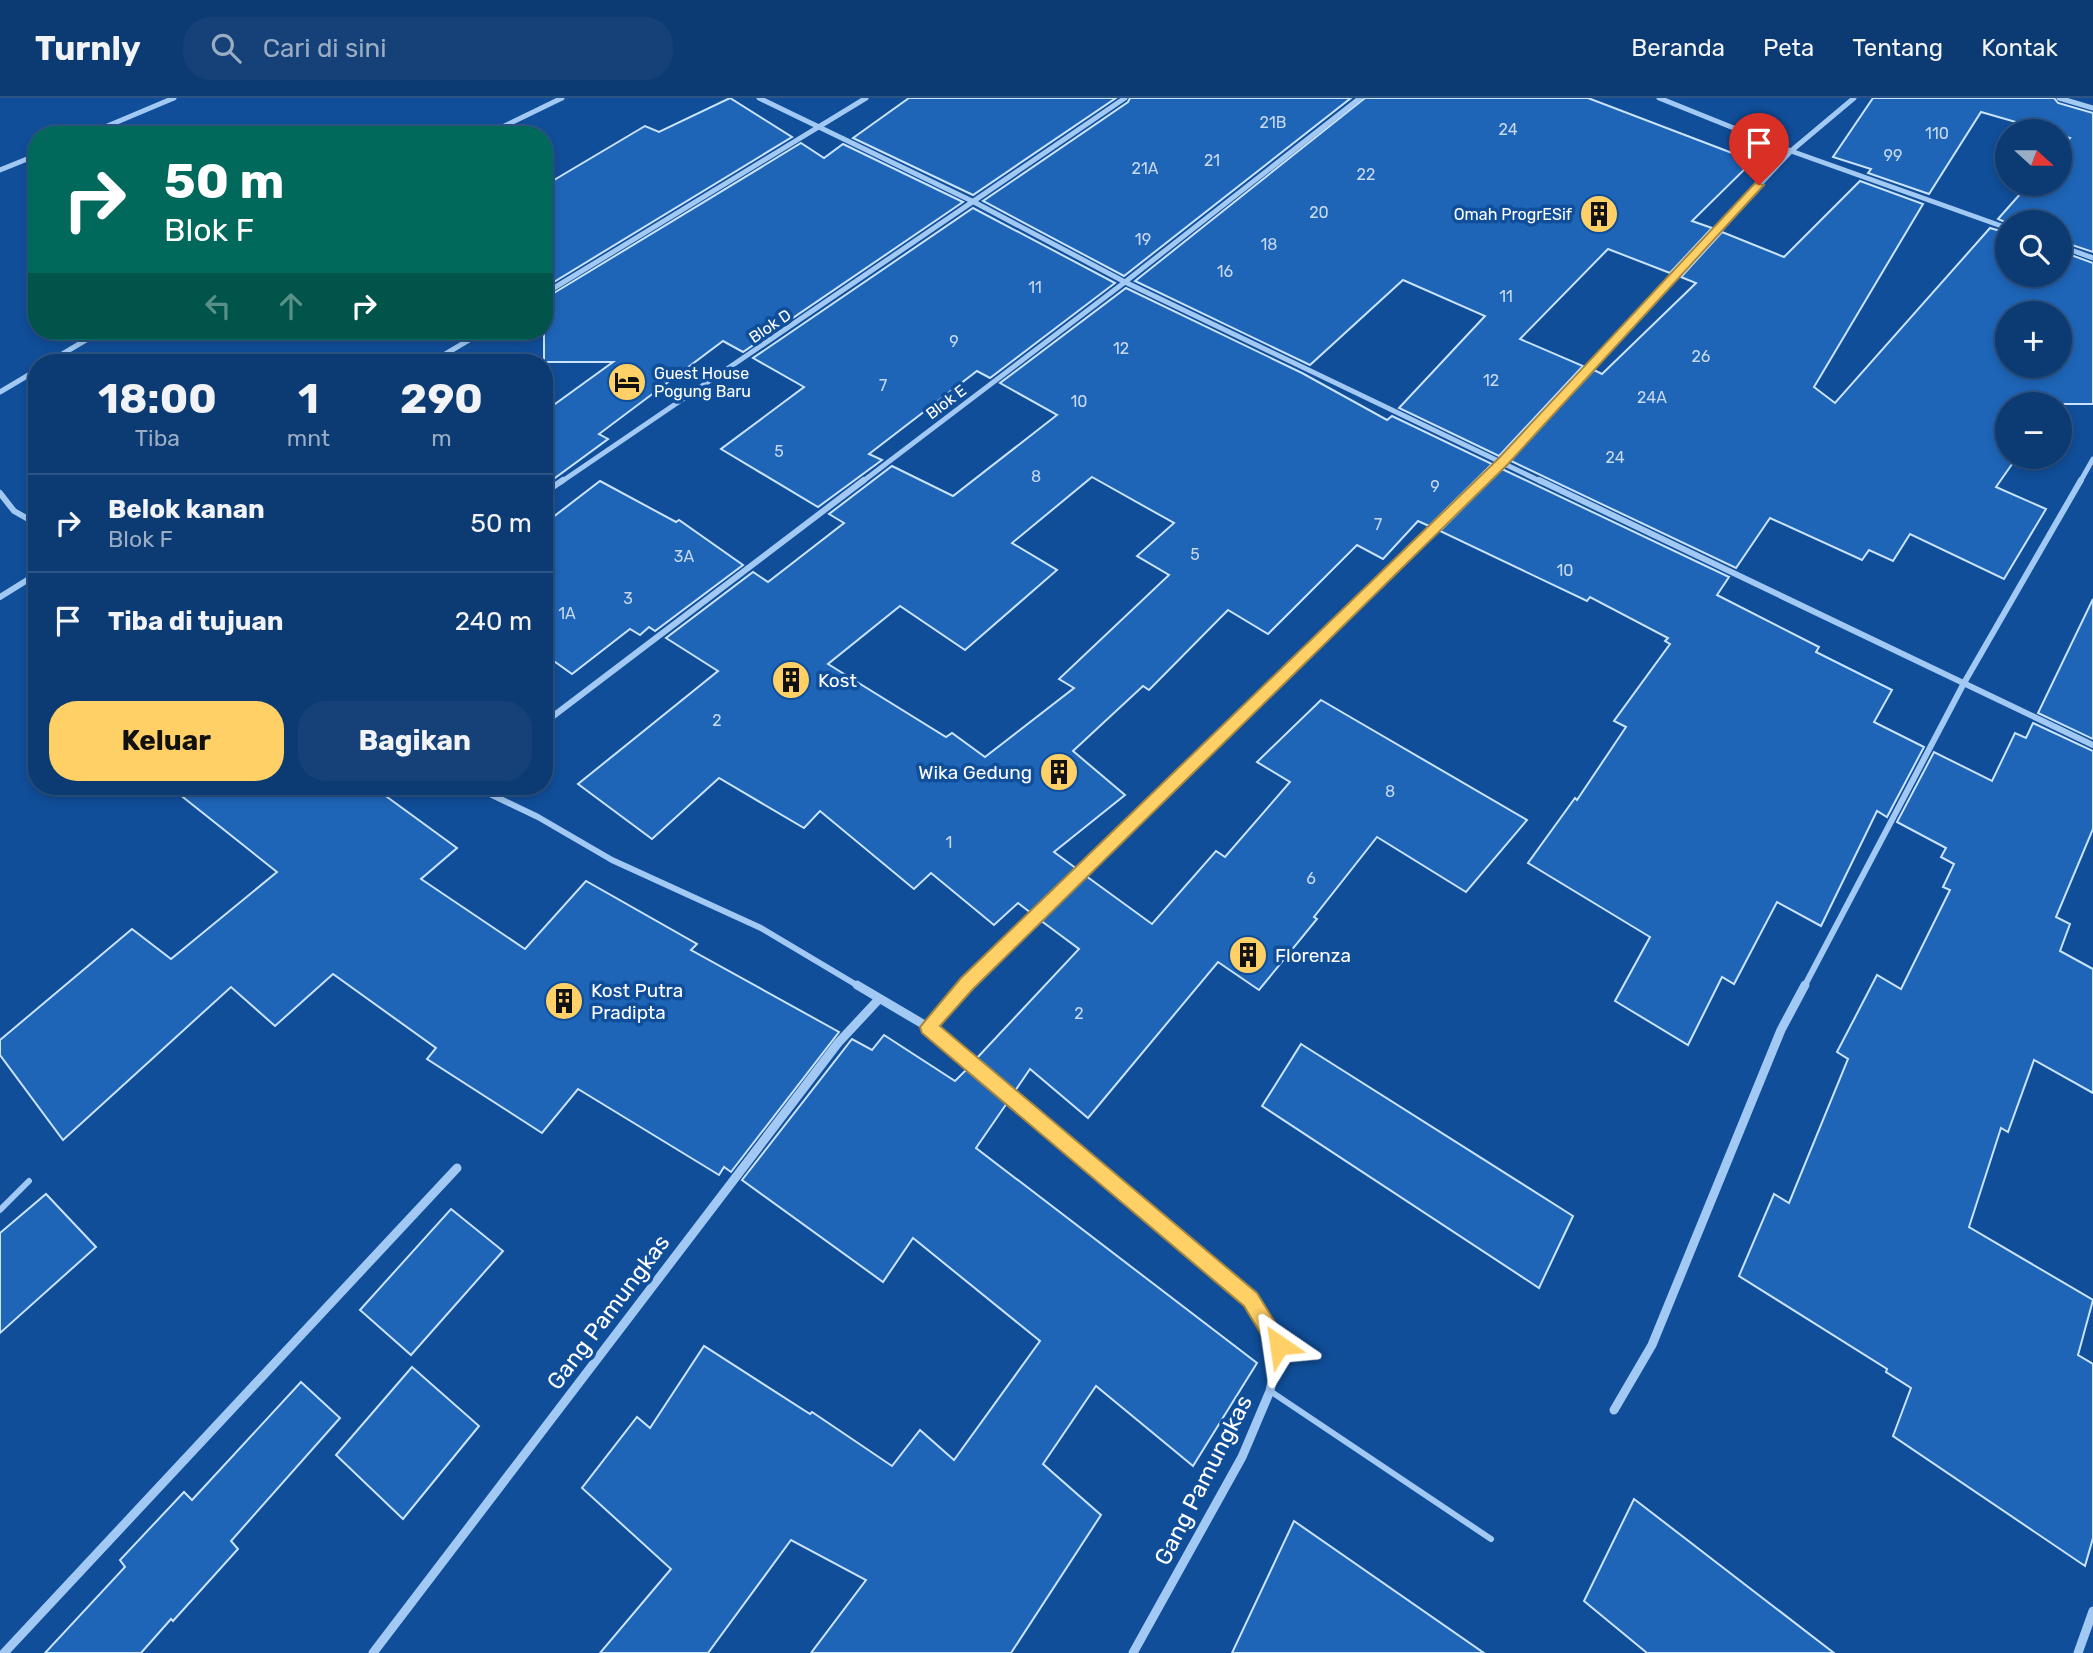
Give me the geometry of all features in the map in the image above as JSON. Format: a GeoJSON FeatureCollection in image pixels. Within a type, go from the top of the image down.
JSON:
{"type":"FeatureCollection","features":[{"type":"Feature","properties":{"kind":"street"},"geometry":{"type":"LineString","coordinates":[[107,126],[174,98]]}},
{"type":"Feature","properties":{"kind":"street"},"geometry":{"type":"LineString","coordinates":[[504,126],[562,98]]}},
{"type":"Feature","properties":{"kind":"street"},"geometry":{"type":"LineString","coordinates":[[759,98],[974,202],[1125,282],[2093,745]]}},
{"type":"Feature","properties":{"kind":"street"},"geometry":{"type":"LineString","coordinates":[[553,289],[866,98]]}},
{"type":"Feature","properties":{"kind":"street"},"geometry":{"type":"LineString","coordinates":[[974,202],[1125,98]]}},
{"type":"Feature","properties":{"kind":"street","name":"Blok E"},"geometry":{"type":"LineString","coordinates":[[553,716],[1125,282],[1360,98]]}},
{"type":"Feature","properties":{"kind":"street"},"geometry":{"type":"LineString","coordinates":[[1659,98],[1791,151],[1995,224]]}},
{"type":"Feature","properties":{"kind":"street"},"geometry":{"type":"LineString","coordinates":[[928,1027],[967,984],[1503,461],[1791,151],[1854,98]]}},
{"type":"Feature","properties":{"kind":"street"},"geometry":{"type":"LineString","coordinates":[[2059,98],[2093,108]]}},
{"type":"Feature","properties":{"kind":"street"},"geometry":{"type":"LineString","coordinates":[[0,170],[28,159]]}},
{"type":"Feature","properties":{"kind":"street","name":"Blok D"},"geometry":{"type":"LineString","coordinates":[[553,487],[974,202]]}},
{"type":"Feature","properties":{"kind":"street"},"geometry":{"type":"LineString","coordinates":[[2072,250],[2093,258]]}},
{"type":"Feature","properties":{"kind":"street"},"geometry":{"type":"LineString","coordinates":[[62,354],[86,340]]}},
{"type":"Feature","properties":{"kind":"street"},"geometry":{"type":"LineString","coordinates":[[445,354],[469,340]]}},
{"type":"Feature","properties":{"kind":"street"},"geometry":{"type":"LineString","coordinates":[[0,392],[28,375]]}},
{"type":"Feature","properties":{"kind":"street"},"geometry":{"type":"LineString","coordinates":[[1614,1410],[1652,1345],[1781,1030],[1964,683],[2093,459]]}},
{"type":"Feature","properties":{"kind":"street"},"geometry":{"type":"LineString","coordinates":[[0,493],[14,511],[28,519]]}},
{"type":"Feature","properties":{"kind":"street"},"geometry":{"type":"LineString","coordinates":[[0,597],[28,580]]}},
{"type":"Feature","properties":{"kind":"street","name":"Gang Pamungkas"},"geometry":{"type":"LineString","coordinates":[[492,795],[538,817],[612,859],[761,928],[928,1027],[1251,1299],[1279,1345],[1270,1391],[1242,1457],[1133,1653]]}},
{"type":"Feature","properties":{"kind":"street","name":"Gang Pamungkas"},"geometry":{"type":"LineString","coordinates":[[373,1653],[838,1043],[879,999]]}},
{"type":"Feature","properties":{"kind":"street"},"geometry":{"type":"LineString","coordinates":[[4,1653],[457,1168]]}},
{"type":"Feature","properties":{"kind":"street"},"geometry":{"type":"LineString","coordinates":[[2078,1653],[2093,1611]]}},
{"type":"Feature","properties":{"kind":"lane"},"geometry":{"type":"LineString","coordinates":[[0,1210],[29,1181]]}},
{"type":"Feature","properties":{"kind":"lane"},"geometry":{"type":"LineString","coordinates":[[1270,1391],[1492,1539]]}},
{"type":"Feature","properties":{"kind":"building"},"geometry":{"type":"Polygon","coordinates":[[[730,98],[792,137],[553,283],[553,181],[645,126],[659,132],[730,98]]]}},
{"type":"Feature","properties":{"kind":"building"},"geometry":{"type":"Polygon","coordinates":[[[909,98],[1116,98],[973,195],[853,138],[909,98]]]}},
{"type":"Feature","properties":{"kind":"building"},"geometry":{"type":"Polygon","coordinates":[[[1130,98],[1351,98],[1124,276],[983,201],[1128,102],[1130,98]]]}},
{"type":"Feature","properties":{"kind":"building"},"geometry":{"type":"Polygon","coordinates":[[[1365,98],[1588,98],[1753,161],[1692,221],[1712,228],[1670,273],[1608,249],[1520,339],[1583,366],[1499,456],[1399,408],[1485,316],[1403,280],[1310,365],[1135,281],[1365,98]]]}},
{"type":"Feature","properties":{"kind":"building"},"geometry":{"type":"Polygon","coordinates":[[[1873,98],[2054,98],[2058,103],[2093,113],[2093,252],[2072,245],[2072,210],[2006,210],[2018,196],[2072,196],[2072,119],[2005,119],[1981,112],[1929,194],[1868,173],[1871,169],[1833,157],[1873,98]]]}},
{"type":"Feature","properties":{"kind":"building"},"geometry":{"type":"Polygon","coordinates":[[[801,143],[824,158],[843,144],[963,202],[743,352],[723,341],[599,434],[608,439],[553,479],[553,405],[613,362],[553,362],[553,354],[544,354],[544,340],[553,340],[553,294],[801,143]]]}},
{"type":"Feature","properties":{"kind":"building"},"geometry":{"type":"Polygon","coordinates":[[[1860,181],[1923,204],[1814,387],[1835,403],[1990,228],[1995,229],[1995,287],[2072,287],[2072,255],[2093,263],[2093,404],[2072,404],[2072,392],[1995,392],[1995,469],[2009,469],[1996,487],[2046,509],[2004,579],[1910,534],[1893,561],[1869,550],[1862,560],[1770,518],[1736,568],[1509,460],[1594,370],[1602,374],[1696,283],[1681,277],[1722,232],[1784,257],[1860,181]]]}},
{"type":"Feature","properties":{"kind":"building"},"geometry":{"type":"Polygon","coordinates":[[[973,208],[1115,283],[990,378],[977,371],[869,454],[882,460],[818,507],[721,449],[804,387],[753,358],[973,208]]]}},
{"type":"Feature","properties":{"kind":"building"},"geometry":{"type":"Polygon","coordinates":[[[1126,288],[1302,373],[1387,420],[1392,416],[1492,464],[1429,526],[1418,521],[1383,559],[1357,545],[1268,634],[1228,610],[1149,690],[1143,686],[1073,751],[1125,795],[1054,852],[1077,869],[1031,913],[1018,903],[994,925],[931,873],[914,889],[820,811],[804,828],[719,778],[652,839],[578,784],[718,671],[666,638],[753,572],[768,582],[844,523],[829,514],[892,466],[953,496],[1057,415],[1000,383],[1126,288]],[[1092,477],[1012,543],[1057,570],[965,650],[900,606],[828,664],[946,737],[952,733],[985,757],[1074,688],[1059,679],[1169,575],[1137,556],[1174,523],[1092,477]]]}},
{"type":"Feature","properties":{"kind":"building"},"geometry":{"type":"Polygon","coordinates":[[[1502,469],[1729,577],[1717,595],[1819,647],[1816,652],[1892,690],[1874,722],[1924,747],[1887,817],[1877,811],[1821,926],[1777,902],[1734,984],[1722,977],[1688,1045],[1615,1001],[1650,937],[1528,863],[1575,798],[1577,800],[1626,727],[1614,721],[1670,644],[1665,641],[1668,638],[1590,597],[1587,601],[1440,531],[1502,469]]]}},
{"type":"Feature","properties":{"kind":"building"},"geometry":{"type":"Polygon","coordinates":[[[600,481],[676,522],[679,520],[743,565],[655,631],[649,627],[640,635],[630,629],[572,674],[553,660],[553,517],[600,481]]]}},
{"type":"Feature","properties":{"kind":"building"},"geometry":{"type":"Polygon","coordinates":[[[2093,599],[2093,739],[2038,713],[2093,599]]]}},
{"type":"Feature","properties":{"kind":"building"},"geometry":{"type":"Polygon","coordinates":[[[1321,700],[1527,820],[1466,892],[1377,837],[1314,917],[1317,919],[1259,990],[1218,962],[1088,1118],[1030,1069],[1015,1091],[976,1059],[1079,949],[1040,920],[1086,876],[1152,924],[1216,851],[1225,857],[1290,782],[1257,762],[1321,700]]]}},
{"type":"Feature","properties":{"kind":"building"},"geometry":{"type":"Polygon","coordinates":[[[2033,723],[2093,751],[2093,829],[2056,917],[2070,924],[2060,951],[2093,969],[2093,1093],[2034,1060],[2008,1132],[2001,1128],[1969,1227],[2093,1300],[2078,1355],[2093,1364],[2093,1538],[2085,1566],[1893,1436],[1911,1388],[1886,1372],[1887,1369],[1739,1276],[1774,1194],[1789,1203],[1848,1059],[1837,1052],[1877,975],[1901,989],[1950,890],[1943,887],[1954,864],[1941,857],[1946,848],[1897,822],[1934,752],[1992,781],[2015,733],[2026,738],[2033,723]]]}},
{"type":"Feature","properties":{"kind":"building"},"geometry":{"type":"Polygon","coordinates":[[[180,795],[384,795],[457,848],[421,879],[525,949],[586,881],[697,944],[691,950],[839,1032],[731,1172],[724,1167],[719,1175],[578,1089],[542,1133],[427,1059],[436,1048],[333,974],[275,1026],[231,987],[63,1140],[0,1055],[0,1040],[132,929],[171,959],[277,872],[180,795]]]}},
{"type":"Feature","properties":{"kind":"building"},"geometry":{"type":"Polygon","coordinates":[[[884,1035],[955,1081],[967,1069],[1007,1103],[976,1148],[1257,1363],[1193,1466],[1096,1386],[1043,1464],[1101,1515],[1011,1653],[811,1653],[866,1580],[791,1540],[708,1653],[600,1653],[671,1569],[582,1488],[637,1417],[650,1428],[704,1346],[810,1414],[812,1412],[892,1466],[920,1430],[954,1460],[1040,1341],[913,1238],[883,1282],[742,1180],[852,1039],[872,1050],[884,1035]]]}},
{"type":"Feature","properties":{"kind":"building"},"geometry":{"type":"Polygon","coordinates":[[[1301,1044],[1573,1216],[1539,1288],[1262,1106],[1301,1044]]]}},
{"type":"Feature","properties":{"kind":"building"},"geometry":{"type":"Polygon","coordinates":[[[46,1194],[96,1247],[0,1333],[0,1233],[46,1194]]]}},
{"type":"Feature","properties":{"kind":"building"},"geometry":{"type":"Polygon","coordinates":[[[451,1209],[503,1251],[411,1355],[360,1310],[451,1209]]]}},
{"type":"Feature","properties":{"kind":"building"},"geometry":{"type":"Polygon","coordinates":[[[412,1367],[479,1426],[403,1519],[336,1455],[412,1367]]]}},
{"type":"Feature","properties":{"kind":"building"},"geometry":{"type":"Polygon","coordinates":[[[301,1382],[340,1418],[231,1541],[238,1549],[173,1621],[171,1619],[141,1653],[45,1653],[125,1567],[120,1560],[184,1492],[192,1500],[301,1382]]]}},
{"type":"Feature","properties":{"kind":"building"},"geometry":{"type":"Polygon","coordinates":[[[1634,1499],[1834,1653],[1647,1653],[1584,1601],[1634,1499]]]}},
{"type":"Feature","properties":{"kind":"building"},"geometry":{"type":"Polygon","coordinates":[[[1294,1521],[1484,1653],[1232,1653],[1294,1521]]]}},
{"type":"Feature","properties":{"kind":"place","name":"Omah ProgrESif"},"geometry":{"type":"Point","coordinates":[1599,214]}},
{"type":"Feature","properties":{"kind":"place","name":"Guest House Pogung Baru"},"geometry":{"type":"Point","coordinates":[627,382]}},
{"type":"Feature","properties":{"kind":"place","name":"Kost"},"geometry":{"type":"Point","coordinates":[791,680]}},
{"type":"Feature","properties":{"kind":"place","name":"Wika Gedung"},"geometry":{"type":"Point","coordinates":[1059,772]}},
{"type":"Feature","properties":{"kind":"place","name":"Florenza"},"geometry":{"type":"Point","coordinates":[1248,955]}},
{"type":"Feature","properties":{"kind":"place","name":"Kost Putra Pradipta"},"geometry":{"type":"Point","coordinates":[564,1001]}},
{"type":"Feature","properties":{"kind":"route"},"geometry":{"type":"LineString","coordinates":[[1279,1345],[1251,1299],[928,1027],[967,984],[1503,461],[1759,185]]}}]}
